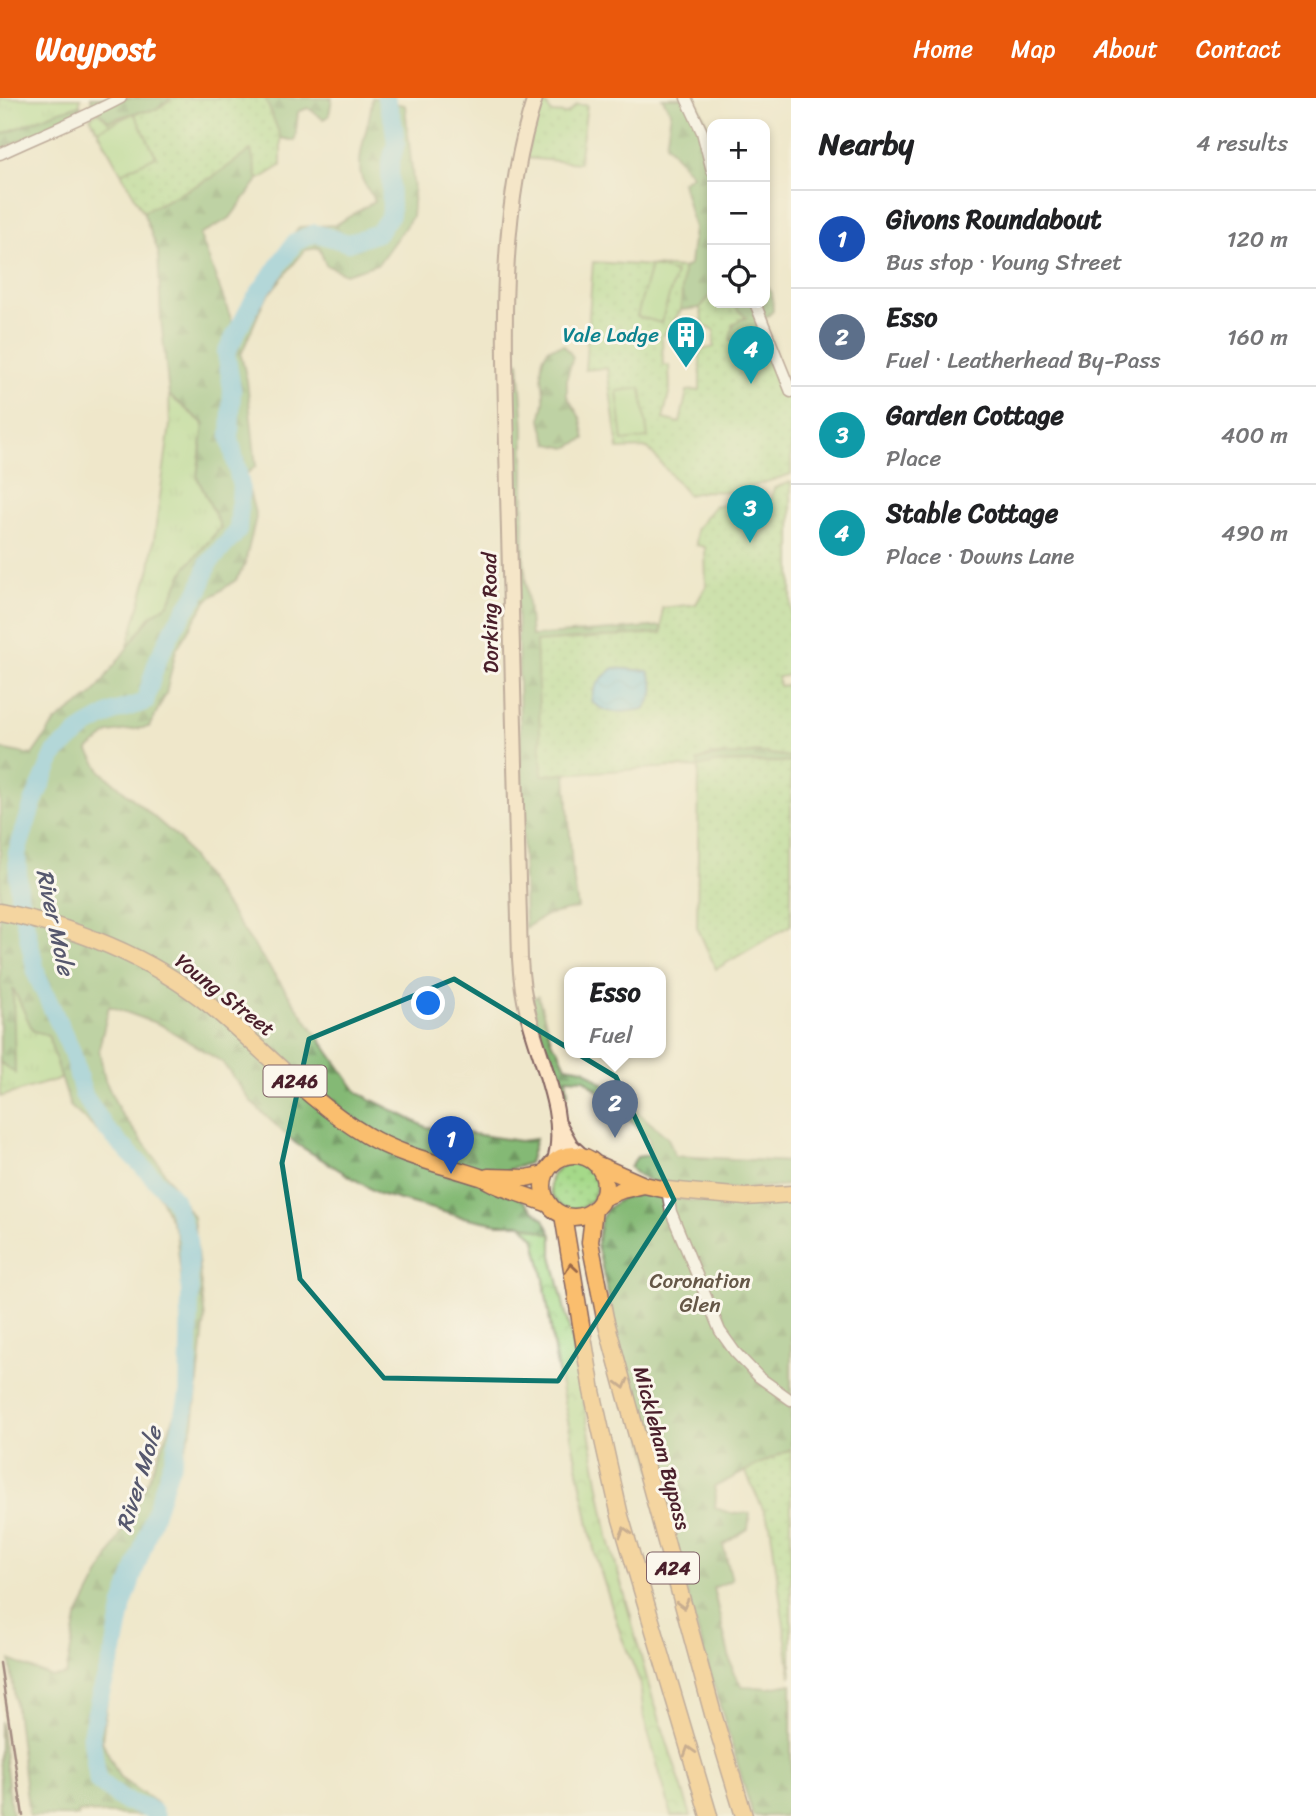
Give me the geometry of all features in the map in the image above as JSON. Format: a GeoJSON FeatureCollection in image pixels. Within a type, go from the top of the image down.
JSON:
{"type":"FeatureCollection","features":[{"type":"Feature","properties":{"kind":"main road","name":"Dorking Road"},"geometry":{"type":"LineString","coordinates":[[535,98],[520,153],[509,230],[506,284],[509,501],[522,985],[559,1125],[559,1149],[550,1168]]}},
{"type":"Feature","properties":{"kind":"main road","name":"Young Street"},"geometry":{"type":"LineString","coordinates":[[0,912],[73,930],[126,951],[166,973],[198,994],[304,1089],[366,1135],[419,1159],[482,1177],[549,1204]]}},
{"type":"Feature","properties":{"kind":"main road","name":"Dorking Road"},"geometry":{"type":"LineString","coordinates":[[559,1125],[571,1146],[589,1160]]}},
{"type":"Feature","properties":{"kind":"main road"},"geometry":{"type":"LineString","coordinates":[[644,1185],[622,1190],[579,1216],[563,1215],[549,1204],[543,1184],[550,1168],[562,1157],[589,1160],[644,1185],[667,1190],[745,1197],[791,1194]]}},
{"type":"Feature","properties":{"kind":"main road"},"geometry":{"type":"LineString","coordinates":[[589,1160],[604,1178],[605,1188],[598,1204]]}},
{"type":"Feature","properties":{"kind":"main road","name":"Young Street"},"geometry":{"type":"LineString","coordinates":[[482,1177],[526,1178],[550,1168]]}},
{"type":"Feature","properties":{"kind":"main road","name":"Mickleham Bypass"},"geometry":{"type":"LineString","coordinates":[[598,1204],[590,1241],[605,1318],[713,1714],[744,1816]]}},
{"type":"Feature","properties":{"kind":"main road","name":"A24"},"geometry":{"type":"LineString","coordinates":[[563,1215],[592,1391],[620,1516],[709,1816]]}},
{"type":"Feature","properties":{"kind":"street"},"geometry":{"type":"LineString","coordinates":[[0,154],[121,98]]}},
{"type":"Feature","properties":{"kind":"street"},"geometry":{"type":"LineString","coordinates":[[686,98],[702,132],[707,152]]}},
{"type":"Feature","properties":{"kind":"street"},"geometry":{"type":"LineString","coordinates":[[757,308],[791,392]]}},
{"type":"Feature","properties":{"kind":"street"},"geometry":{"type":"LineString","coordinates":[[667,1190],[671,1212],[720,1331],[735,1352],[759,1377],[791,1400]]}},
{"type":"Feature","properties":{"kind":"highlighted area"},"geometry":{"type":"Polygon","coordinates":[[[454,979],[616,1077],[674,1200],[558,1381],[384,1378],[300,1279],[282,1163],[309,1039],[454,979]]]}},
{"type":"Feature","properties":{"kind":"green space"},"geometry":{"type":"Polygon","coordinates":[[[0,98],[81,98],[79,105],[0,135],[0,98]]]}},
{"type":"Feature","properties":{"kind":"green space"},"geometry":{"type":"Polygon","coordinates":[[[91,98],[172,98],[156,110],[108,121],[92,104],[91,98]]]}},
{"type":"Feature","properties":{"kind":"green space"},"geometry":{"type":"Polygon","coordinates":[[[172,98],[265,98],[281,138],[281,166],[258,180],[251,150],[213,177],[143,212],[90,117],[99,112],[108,121],[156,110],[172,98]]]}},
{"type":"Feature","properties":{"kind":"green space"},"geometry":{"type":"Polygon","coordinates":[[[265,98],[332,98],[329,116],[323,119],[308,108],[298,112],[295,141],[281,138],[265,98]]]}},
{"type":"Feature","properties":{"kind":"green space"},"geometry":{"type":"Polygon","coordinates":[[[372,98],[390,98],[394,103],[405,105],[414,190],[412,217],[378,264],[345,274],[326,265],[319,248],[305,250],[264,300],[241,355],[247,380],[256,466],[245,475],[256,517],[244,567],[236,580],[207,600],[176,650],[166,694],[149,727],[109,733],[88,750],[102,772],[178,838],[358,1093],[426,1127],[520,1141],[536,1139],[529,1163],[508,1170],[513,1192],[544,1219],[552,1235],[552,1256],[574,1349],[607,1536],[631,1616],[622,1638],[595,1554],[555,1356],[535,1238],[522,1224],[498,1224],[458,1216],[379,1194],[295,1143],[252,1103],[222,1062],[161,1025],[109,1006],[99,1049],[105,1080],[120,1112],[156,1159],[193,1217],[205,1319],[193,1425],[132,1593],[108,1691],[102,1741],[120,1778],[158,1804],[145,1816],[78,1812],[78,1816],[29,1816],[10,1660],[52,1677],[66,1675],[77,1618],[148,1481],[176,1413],[184,1385],[185,1312],[176,1232],[161,1199],[140,1170],[70,1106],[48,1035],[33,1031],[13,988],[15,1073],[0,1062],[0,749],[32,755],[55,722],[93,694],[151,616],[168,604],[185,569],[221,527],[197,477],[204,424],[169,395],[161,319],[158,251],[143,212],[213,177],[251,149],[258,180],[230,218],[200,235],[233,324],[250,295],[299,227],[335,225],[375,201],[362,179],[360,167],[372,98]]]}},
{"type":"Feature","properties":{"kind":"green space"},"geometry":{"type":"Polygon","coordinates":[[[662,98],[695,98],[707,123],[707,300],[700,308],[681,310],[662,337],[683,268],[690,265],[694,228],[682,182],[692,175],[666,144],[671,112],[662,98]]]}},
{"type":"Feature","properties":{"kind":"green space"},"geometry":{"type":"Polygon","coordinates":[[[543,100],[552,113],[567,114],[576,105],[587,105],[579,163],[526,158],[534,123],[543,100]]]}},
{"type":"Feature","properties":{"kind":"green space"},"geometry":{"type":"Polygon","coordinates":[[[81,105],[80,112],[0,150],[0,135],[81,105]]]}},
{"type":"Feature","properties":{"kind":"green space"},"geometry":{"type":"Polygon","coordinates":[[[134,113],[156,156],[121,173],[98,130],[134,113]]]}},
{"type":"Feature","properties":{"kind":"green space"},"geometry":{"type":"Polygon","coordinates":[[[593,262],[683,268],[681,310],[662,337],[663,365],[669,365],[670,389],[663,419],[680,423],[687,391],[700,390],[700,350],[714,347],[714,330],[704,326],[700,308],[707,300],[707,308],[737,308],[746,317],[733,324],[730,340],[734,342],[756,337],[761,322],[791,403],[791,474],[735,492],[705,491],[688,495],[648,448],[618,449],[607,368],[585,370],[593,262]]]}},
{"type":"Feature","properties":{"kind":"green space"},"geometry":{"type":"Polygon","coordinates":[[[651,266],[676,273],[661,323],[637,316],[651,266]]]}},
{"type":"Feature","properties":{"kind":"green space"},"geometry":{"type":"Polygon","coordinates":[[[770,290],[772,293],[773,311],[761,322],[756,337],[734,342],[729,340],[737,308],[770,308],[770,290]]]}},
{"type":"Feature","properties":{"kind":"green space"},"geometry":{"type":"Polygon","coordinates":[[[564,345],[573,357],[567,377],[567,396],[581,419],[585,439],[567,448],[549,444],[541,418],[544,401],[542,361],[549,348],[564,345]]]}},
{"type":"Feature","properties":{"kind":"green space"},"geometry":{"type":"Polygon","coordinates":[[[519,362],[524,427],[524,560],[531,636],[662,626],[662,633],[543,775],[566,774],[572,868],[578,908],[547,915],[525,928],[513,363],[519,362]]]}},
{"type":"Feature","properties":{"kind":"green space"},"geometry":{"type":"Polygon","coordinates":[[[641,388],[648,438],[623,441],[617,391],[641,388]]]}},
{"type":"Feature","properties":{"kind":"green space"},"geometry":{"type":"Polygon","coordinates":[[[169,395],[204,424],[197,477],[221,527],[185,569],[168,604],[151,616],[127,649],[150,568],[170,425],[169,395]]]}},
{"type":"Feature","properties":{"kind":"green space"},"geometry":{"type":"Polygon","coordinates":[[[791,482],[791,675],[778,677],[779,686],[791,685],[791,757],[758,752],[710,755],[697,761],[699,767],[715,763],[791,762],[791,925],[716,969],[697,927],[699,768],[542,775],[536,642],[662,633],[662,608],[696,604],[706,586],[705,547],[696,545],[696,529],[715,505],[748,506],[770,502],[774,488],[791,482]]]}},
{"type":"Feature","properties":{"kind":"green space"},"geometry":{"type":"Polygon","coordinates":[[[758,752],[791,757],[791,762],[715,763],[699,768],[697,761],[719,755],[758,752]]]}},
{"type":"Feature","properties":{"kind":"green space"},"geometry":{"type":"Polygon","coordinates":[[[12,985],[48,1035],[62,1078],[0,1097],[0,1063],[15,1072],[12,985]]]}},
{"type":"Feature","properties":{"kind":"green space"},"geometry":{"type":"Polygon","coordinates":[[[538,996],[552,1043],[566,1066],[584,1069],[618,1095],[668,1138],[675,1156],[791,1162],[791,1185],[730,1189],[681,1188],[659,1184],[642,1177],[630,1167],[637,1157],[650,1155],[649,1138],[585,1079],[566,1078],[568,1094],[556,1098],[531,999],[538,996]]]}},
{"type":"Feature","properties":{"kind":"green space"},"geometry":{"type":"Polygon","coordinates":[[[573,1163],[589,1170],[596,1186],[589,1202],[573,1209],[557,1202],[550,1186],[557,1170],[573,1163]]]}},
{"type":"Feature","properties":{"kind":"green space","name":"Coronation Glen"},"geometry":{"type":"Polygon","coordinates":[[[640,1194],[704,1202],[791,1199],[791,1449],[714,1487],[715,1508],[730,1513],[750,1513],[748,1529],[723,1545],[732,1580],[713,1588],[733,1672],[742,1686],[769,1688],[791,1684],[791,1801],[784,1816],[753,1816],[629,1386],[597,1245],[601,1219],[607,1209],[622,1198],[640,1194]]]}},
{"type":"Feature","properties":{"kind":"green space"},"geometry":{"type":"Polygon","coordinates":[[[522,1224],[552,1235],[552,1256],[574,1349],[608,1536],[649,1686],[691,1816],[672,1816],[644,1718],[640,1682],[622,1638],[595,1554],[555,1356],[544,1279],[535,1239],[522,1224]]]}},
{"type":"Feature","properties":{"kind":"green space"},"geometry":{"type":"Polygon","coordinates":[[[791,1449],[791,1677],[770,1524],[745,1471],[791,1449]]]}},
{"type":"Feature","properties":{"kind":"green space"},"geometry":{"type":"Polygon","coordinates":[[[0,1721],[1,1726],[12,1816],[0,1816],[0,1721]]]}},
{"type":"Feature","properties":{"kind":"water"},"geometry":{"type":"Polygon","coordinates":[[[614,668],[648,671],[653,690],[644,709],[610,711],[591,701],[599,682],[614,668]]]}},
{"type":"Feature","properties":{"kind":"waterway","name":"River Mole"},"geometry":{"type":"LineString","coordinates":[[156,1816],[153,1811],[123,1800],[98,1781],[91,1735],[114,1652],[123,1605],[174,1457],[188,1395],[188,1239],[174,1199],[107,1130],[83,1094],[72,1052],[37,976],[19,895],[17,853],[33,803],[55,753],[86,727],[113,712],[145,702],[157,661],[176,624],[200,589],[208,564],[238,531],[241,486],[230,438],[232,389],[226,353],[253,301],[295,242],[315,233],[348,243],[378,233],[391,214],[390,165],[396,143],[386,98]]}},
{"type":"Feature","properties":{"kind":"railway"},"geometry":{"type":"LineString","coordinates":[[0,1663],[23,1816]]}},
{"type":"Feature","properties":{"kind":"place","name":"Vale Lodge"},"geometry":{"type":"Point","coordinates":[686,369]}},
{"type":"Feature","properties":{"kind":"place","name":"Stable Cottage"},"geometry":{"type":"Point","coordinates":[751,384]}},
{"type":"Feature","properties":{"kind":"place","name":"Garden Cottage"},"geometry":{"type":"Point","coordinates":[750,543]}},
{"type":"Feature","properties":{"kind":"place","name":"Esso"},"geometry":{"type":"Point","coordinates":[615,1138]}},
{"type":"Feature","properties":{"kind":"place","name":"Givons Roundabout"},"geometry":{"type":"Point","coordinates":[451,1174]}}]}
